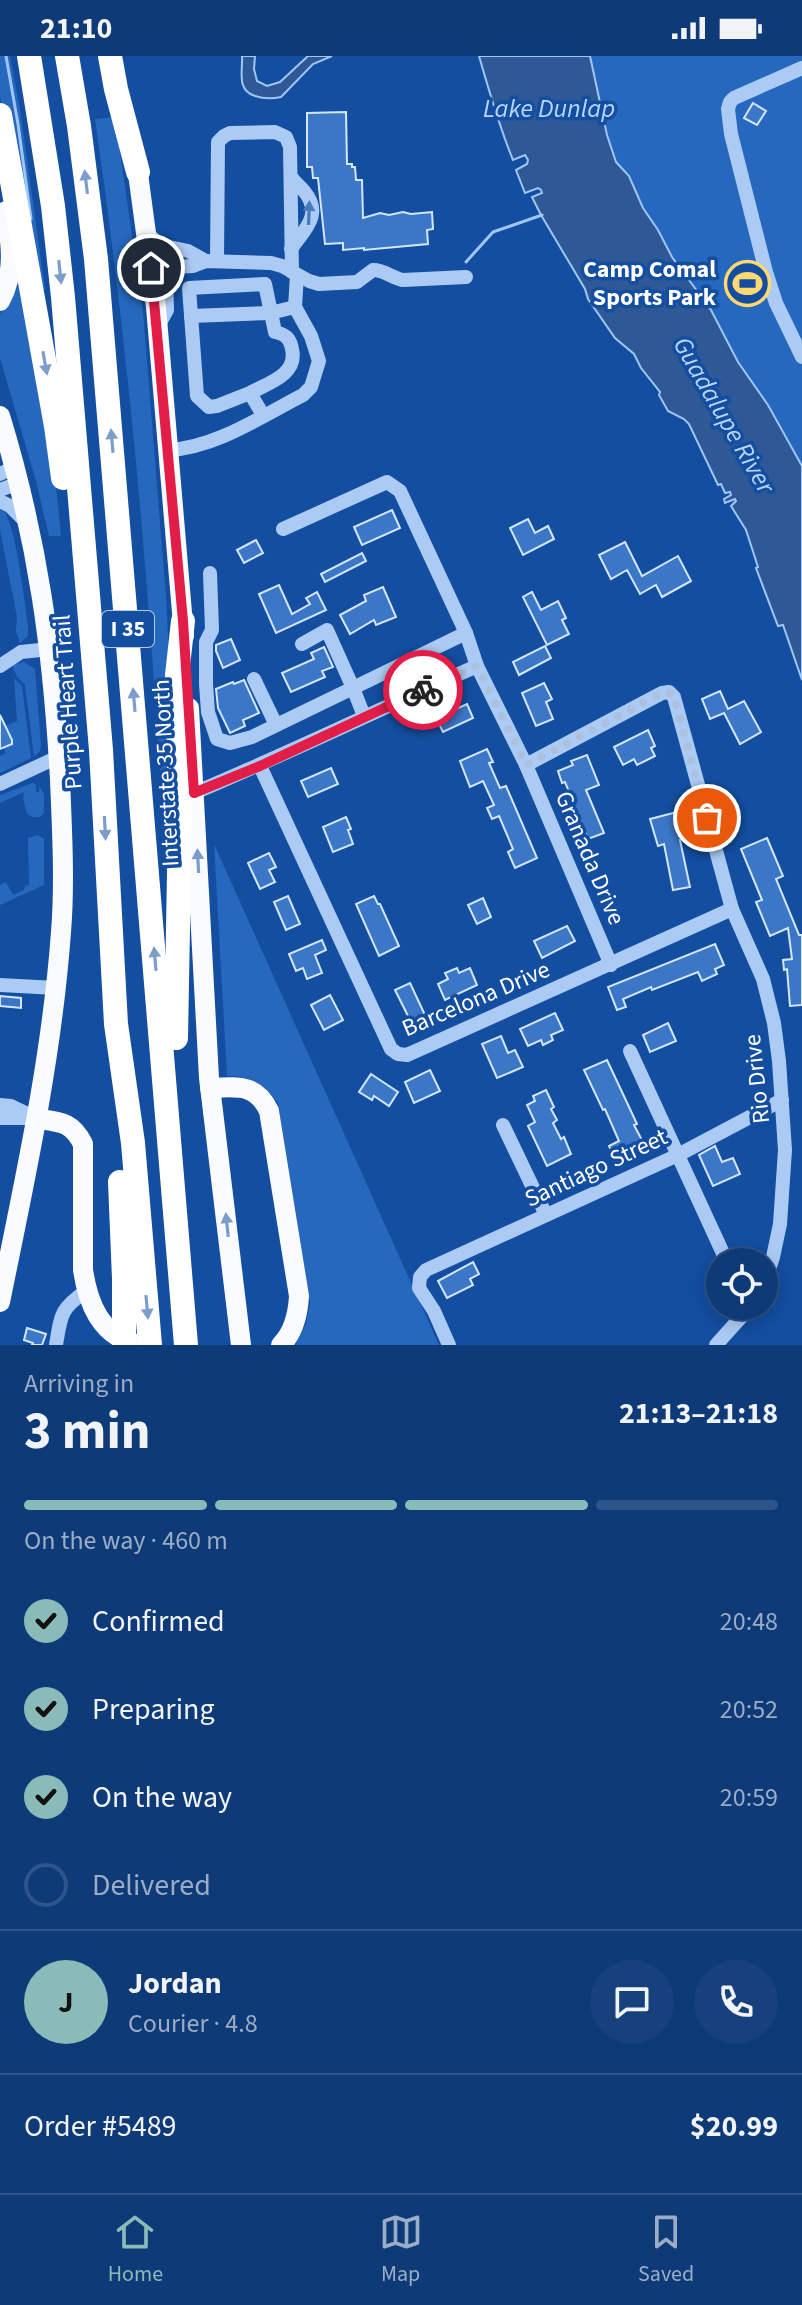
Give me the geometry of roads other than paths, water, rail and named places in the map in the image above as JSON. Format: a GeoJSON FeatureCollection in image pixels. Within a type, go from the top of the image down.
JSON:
{"type":"FeatureCollection","features":[{"type":"Feature","properties":{"kind":"highway","name":"Purple Heart Trail"},"geometry":{"type":"LineString","coordinates":[[29,56],[53,206],[63,297],[101,750],[116,1024],[114,1097],[122,1201],[134,1273]]}},
{"type":"Feature","properties":{"kind":"highway","name":"I 35"},"geometry":{"type":"LineString","coordinates":[[67,56],[96,259],[186,1345]]}},
{"type":"Feature","properties":{"kind":"highway"},"geometry":{"type":"LineString","coordinates":[[110,56],[120,86],[138,172]]}},
{"type":"Feature","properties":{"kind":"highway"},"geometry":{"type":"LineString","coordinates":[[0,115],[60,454],[69,548],[101,750]]}},
{"type":"Feature","properties":{"kind":"highway"},"geometry":{"type":"LineString","coordinates":[[175,1205],[180,818],[177,675],[183,621]]}},
{"type":"Feature","properties":{"kind":"highway"},"geometry":{"type":"LineString","coordinates":[[124,1345],[134,1273]]}},
{"type":"Feature","properties":{"kind":"highway"},"geometry":{"type":"LineString","coordinates":[[134,1273],[150,1345]]}},
{"type":"Feature","properties":{"kind":"main road"},"geometry":{"type":"LineString","coordinates":[[120,56],[120,86]]}},
{"type":"Feature","properties":{"kind":"main road","name":"Interstate 35 North"},"geometry":{"type":"LineString","coordinates":[[138,172],[158,326],[183,621],[210,1088],[241,1345]]}},
{"type":"Feature","properties":{"kind":"main road"},"geometry":{"type":"LineString","coordinates":[[0,173],[9,228],[11,275],[0,301]]}},
{"type":"Feature","properties":{"kind":"main road"},"geometry":{"type":"LineString","coordinates":[[0,263],[5,255],[9,228]]}},
{"type":"Feature","properties":{"kind":"main road"},"geometry":{"type":"LineString","coordinates":[[0,416],[8,479],[30,526],[42,587],[50,649],[62,830],[61,928],[56,988],[38,1119],[0,1302]]}},
{"type":"Feature","properties":{"kind":"main road"},"geometry":{"type":"LineString","coordinates":[[210,1088],[246,1088],[264,1100],[269,1111],[299,1296],[295,1319],[281,1345]]}},
{"type":"Feature","properties":{"kind":"main road"},"geometry":{"type":"LineString","coordinates":[[38,1119],[63,1123],[76,1130],[83,1144],[83,1270],[86,1291],[103,1326],[129,1343],[139,1345]]}},
{"type":"Feature","properties":{"kind":"street"},"geometry":{"type":"LineString","coordinates":[[802,68],[734,98],[728,109],[731,134],[766,272],[776,303],[802,357]]}},
{"type":"Feature","properties":{"kind":"street"},"geometry":{"type":"LineString","coordinates":[[168,450],[213,441],[303,395],[311,387],[316,374],[319,361],[317,350],[295,307],[290,143],[283,135],[275,132],[230,133],[221,139],[217,150],[212,261]]}},
{"type":"Feature","properties":{"kind":"street"},"geometry":{"type":"LineString","coordinates":[[291,177],[307,195],[312,212],[307,229],[291,249]]}},
{"type":"Feature","properties":{"kind":"street"},"geometry":{"type":"LineString","coordinates":[[148,234],[160,245],[188,251],[212,261]]}},
{"type":"Feature","properties":{"kind":"street"},"geometry":{"type":"LineString","coordinates":[[158,326],[167,310],[165,280],[169,270],[212,261],[271,263],[319,284],[357,282],[370,271],[377,270],[403,280],[466,277]]}},
{"type":"Feature","properties":{"kind":"street"},"geometry":{"type":"LineString","coordinates":[[265,284],[275,332],[284,334],[292,345],[291,367],[285,374],[250,393],[209,407],[197,396],[191,316],[189,288],[265,284]]}},
{"type":"Feature","properties":{"kind":"street"},"geometry":{"type":"LineString","coordinates":[[191,316],[270,313],[295,307]]}},
{"type":"Feature","properties":{"kind":"street"},"geometry":{"type":"LineString","coordinates":[[250,393],[263,415]]}},
{"type":"Feature","properties":{"kind":"street","name":"Granada Drive"},"geometry":{"type":"LineString","coordinates":[[283,529],[387,482],[400,491],[466,633],[477,666],[526,765],[611,965]]}},
{"type":"Feature","properties":{"kind":"street"},"geometry":{"type":"LineString","coordinates":[[0,501],[15,510],[30,526]]}},
{"type":"Feature","properties":{"kind":"street"},"geometry":{"type":"LineString","coordinates":[[210,573],[212,630],[206,642],[208,712],[217,739],[230,743],[252,737],[466,633]]}},
{"type":"Feature","properties":{"kind":"street"},"geometry":{"type":"LineString","coordinates":[[302,644],[327,630],[364,716]]}},
{"type":"Feature","properties":{"kind":"street"},"geometry":{"type":"LineString","coordinates":[[0,666],[21,652],[50,649]]}},
{"type":"Feature","properties":{"kind":"street"},"geometry":{"type":"LineString","coordinates":[[194,793],[477,666]]}},
{"type":"Feature","properties":{"kind":"street"},"geometry":{"type":"LineString","coordinates":[[254,679],[276,725]]}},
{"type":"Feature","properties":{"kind":"street","name":"Rio Drive"},"geometry":{"type":"LineString","coordinates":[[526,765],[662,693],[669,692],[674,697],[732,909],[763,979],[774,1023],[785,1150],[774,1248]]}},
{"type":"Feature","properties":{"kind":"street"},"geometry":{"type":"LineString","coordinates":[[0,784],[58,757]]}},
{"type":"Feature","properties":{"kind":"street","name":"Barcelona Drive"},"geometry":{"type":"LineString","coordinates":[[260,766],[394,1052],[407,1055],[732,909]]}},
{"type":"Feature","properties":{"kind":"street"},"geometry":{"type":"LineString","coordinates":[[0,985],[56,988]]}},
{"type":"Feature","properties":{"kind":"street"},"geometry":{"type":"LineString","coordinates":[[630,1051],[721,1248]]}},
{"type":"Feature","properties":{"kind":"street","name":"Santiago Street"},"geometry":{"type":"LineString","coordinates":[[449,1345],[434,1311],[419,1288],[420,1277],[426,1270],[678,1155],[782,1100]]}},
{"type":"Feature","properties":{"kind":"street"},"geometry":{"type":"LineString","coordinates":[[0,1105],[11,1106],[38,1119]]}},
{"type":"Feature","properties":{"kind":"street"},"geometry":{"type":"LineString","coordinates":[[0,1118],[38,1119]]}},
{"type":"Feature","properties":{"kind":"street"},"geometry":{"type":"LineString","coordinates":[[503,1125],[546,1215]]}},
{"type":"Feature","properties":{"kind":"street"},"geometry":{"type":"LineString","coordinates":[[56,1345],[62,1314],[69,1302],[86,1291]]}},
{"type":"Feature","properties":{"kind":"street"},"geometry":{"type":"LineString","coordinates":[[716,1345],[738,1320]]}},
{"type":"Feature","properties":{"kind":"water"},"geometry":{"type":"Polygon","coordinates":[[[242,56],[255,56],[257,81],[267,86],[280,82],[308,56],[332,56],[313,64],[281,97],[268,98],[255,96],[245,89],[242,56]]]}},
{"type":"Feature","properties":{"kind":"water","name":"Lake Dunlap"},"geometry":{"type":"Polygon","coordinates":[[[479,56],[590,56],[616,162],[629,176],[643,208],[672,257],[711,310],[738,362],[768,405],[802,466],[802,680],[783,625],[778,626],[756,568],[746,530],[731,506],[735,499],[725,503],[724,499],[731,495],[730,492],[725,493],[721,484],[718,485],[689,424],[668,411],[660,392],[634,354],[615,338],[588,299],[532,197],[542,193],[541,190],[538,188],[525,193],[516,170],[527,164],[528,160],[525,155],[513,160],[479,56]]]}},
{"type":"Feature","properties":{"kind":"waterway"},"geometry":{"type":"LineString","coordinates":[[6,56],[31,219]]}},
{"type":"Feature","properties":{"kind":"waterway"},"geometry":{"type":"LineString","coordinates":[[466,262],[493,232],[542,215]]}},
{"type":"Feature","properties":{"kind":"place","name":"Camp Comal Sports Park"},"geometry":{"type":"Point","coordinates":[747,283]}},
{"type":"Feature","properties":{"kind":"water label","name":"Guadalupe River"},"geometry":{"type":"Point","coordinates":[724,415]}}]}
